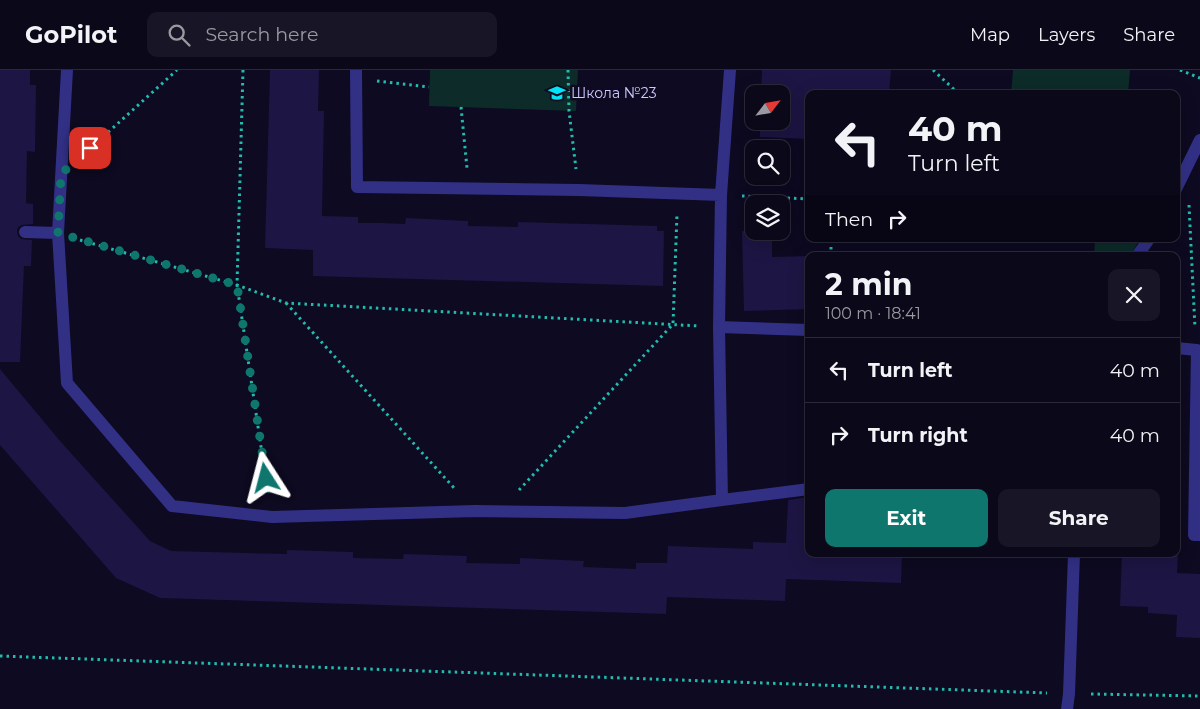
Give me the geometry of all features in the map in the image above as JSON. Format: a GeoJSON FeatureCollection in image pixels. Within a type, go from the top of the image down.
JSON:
{"type":"FeatureCollection","features":[{"type":"Feature","properties":{"kind":"lane"},"geometry":{"type":"LineString","coordinates":[[67,70],[58,233],[67,383],[172,506],[272,516],[475,511],[625,513],[805,490]]}},
{"type":"Feature","properties":{"kind":"lane"},"geometry":{"type":"LineString","coordinates":[[722,500],[721,195],[730,70]]}},
{"type":"Feature","properties":{"kind":"lane"},"geometry":{"type":"LineString","coordinates":[[356,74],[357,187],[578,190],[721,195]]}},
{"type":"Feature","properties":{"kind":"lane"},"geometry":{"type":"LineString","coordinates":[[1180,181],[1200,140]]}},
{"type":"Feature","properties":{"kind":"lane"},"geometry":{"type":"LineString","coordinates":[[25,232],[58,233]]}},
{"type":"Feature","properties":{"kind":"lane"},"geometry":{"type":"LineString","coordinates":[[720,327],[805,330]]}},
{"type":"Feature","properties":{"kind":"lane"},"geometry":{"type":"LineString","coordinates":[[1180,348],[1196,350],[1194,535],[1200,535]]}},
{"type":"Feature","properties":{"kind":"lane"},"geometry":{"type":"LineString","coordinates":[[1067,709],[1074,557]]}},
{"type":"Feature","properties":{"kind":"path"},"geometry":{"type":"LineString","coordinates":[[61,174],[177,70]]}},
{"type":"Feature","properties":{"kind":"path"},"geometry":{"type":"LineString","coordinates":[[244,70],[237,285],[272,516]]}},
{"type":"Feature","properties":{"kind":"path"},"geometry":{"type":"LineString","coordinates":[[568,70],[569,111],[578,190]]}},
{"type":"Feature","properties":{"kind":"path"},"geometry":{"type":"LineString","coordinates":[[933,70],[955,90]]}},
{"type":"Feature","properties":{"kind":"path"},"geometry":{"type":"LineString","coordinates":[[1180,70],[1200,78]]}},
{"type":"Feature","properties":{"kind":"path"},"geometry":{"type":"LineString","coordinates":[[356,74],[429,87]]}},
{"type":"Feature","properties":{"kind":"path"},"geometry":{"type":"LineString","coordinates":[[461,107],[469,189]]}},
{"type":"Feature","properties":{"kind":"path"},"geometry":{"type":"LineString","coordinates":[[1187,167],[1196,350]]}},
{"type":"Feature","properties":{"kind":"path"},"geometry":{"type":"LineString","coordinates":[[501,511],[673,324],[677,193]]}},
{"type":"Feature","properties":{"kind":"path"},"geometry":{"type":"LineString","coordinates":[[721,195],[805,199]]}},
{"type":"Feature","properties":{"kind":"path"},"geometry":{"type":"LineString","coordinates":[[58,233],[237,285],[286,303],[720,327]]}},
{"type":"Feature","properties":{"kind":"path"},"geometry":{"type":"LineString","coordinates":[[286,303],[475,511]]}},
{"type":"Feature","properties":{"kind":"path"},"geometry":{"type":"LineString","coordinates":[[0,656],[1069,694],[1200,696]]}},
{"type":"Feature","properties":{"kind":"green space"},"geometry":{"type":"Polygon","coordinates":[[[430,70],[578,70],[576,111],[429,106],[430,70]]]}},
{"type":"Feature","properties":{"kind":"green space"},"geometry":{"type":"Polygon","coordinates":[[[1013,70],[1130,70],[1128,90],[1011,90],[1013,70]]]}},
{"type":"Feature","properties":{"kind":"green space"},"geometry":{"type":"Polygon","coordinates":[[[1095,242],[1138,242],[1132,252],[1094,252],[1095,242]]]}},
{"type":"Feature","properties":{"kind":"building"},"geometry":{"type":"Polygon","coordinates":[[[0,70],[30,70],[30,85],[36,85],[35,152],[27,151],[26,203],[33,204],[33,224],[22,225],[18,227],[17,231],[21,239],[32,240],[31,266],[24,266],[20,362],[0,362],[0,70]]]}},
{"type":"Feature","properties":{"kind":"building"},"geometry":{"type":"Polygon","coordinates":[[[270,70],[319,70],[318,111],[324,111],[322,216],[358,217],[358,223],[405,224],[406,218],[468,221],[468,226],[518,227],[518,222],[657,226],[657,231],[664,231],[663,286],[313,276],[313,250],[265,248],[270,70]]]}},
{"type":"Feature","properties":{"kind":"building"},"geometry":{"type":"Polygon","coordinates":[[[762,70],[891,70],[889,90],[805,90],[805,139],[760,137],[760,130],[790,130],[790,85],[761,85],[762,70]]]}},
{"type":"Feature","properties":{"kind":"building"},"geometry":{"type":"Polygon","coordinates":[[[742,231],[745,231],[745,240],[772,240],[772,257],[805,256],[805,309],[744,311],[742,231]]]}},
{"type":"Feature","properties":{"kind":"building"},"geometry":{"type":"Polygon","coordinates":[[[0,369],[61,442],[150,541],[171,551],[287,554],[287,550],[353,552],[353,558],[403,559],[404,554],[467,556],[466,563],[520,564],[520,558],[584,561],[583,567],[636,569],[636,563],[667,563],[668,546],[753,549],[753,542],[786,543],[788,500],[805,498],[805,557],[902,557],[901,583],[786,579],[785,601],[667,597],[666,614],[160,598],[116,578],[0,445],[0,369]]]}},
{"type":"Feature","properties":{"kind":"building"},"geometry":{"type":"Polygon","coordinates":[[[1122,557],[1178,557],[1177,573],[1200,574],[1200,638],[1176,637],[1177,615],[1148,613],[1148,607],[1120,606],[1122,557]]]}},
{"type":"Feature","properties":{"kind":"place","name":"Школа №23"},"geometry":{"type":"Point","coordinates":[557,93]}},
{"type":"Feature","properties":{"kind":"route"},"geometry":{"type":"LineString","coordinates":[[90,148],[61,174],[58,233],[237,285],[266,478]]}}]}
